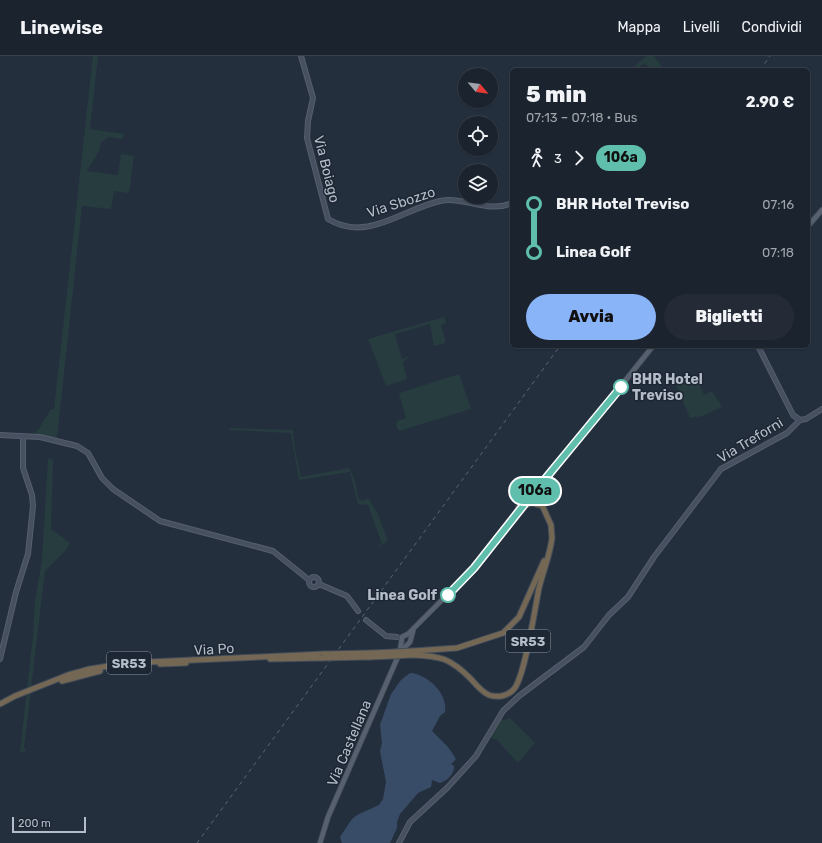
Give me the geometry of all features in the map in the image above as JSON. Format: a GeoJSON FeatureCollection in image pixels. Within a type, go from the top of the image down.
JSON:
{"type":"FeatureCollection","features":[{"type":"Feature","properties":{"kind":"highway"},"geometry":{"type":"LineString","coordinates":[[520,507],[534,493],[556,464]]}},
{"type":"Feature","properties":{"kind":"highway"},"geometry":{"type":"LineString","coordinates":[[520,507],[532,502],[540,504],[540,490],[545,480]]}},
{"type":"Feature","properties":{"kind":"highway","name":"SR53"},"geometry":{"type":"LineString","coordinates":[[534,493],[536,494],[540,504]]}},
{"type":"Feature","properties":{"kind":"highway","name":"Via Po"},"geometry":{"type":"LineString","coordinates":[[412,653],[461,648],[503,633],[515,623],[546,558],[550,545],[549,526],[540,504]]}},
{"type":"Feature","properties":{"kind":"highway","name":"Via Po"},"geometry":{"type":"LineString","coordinates":[[0,704],[15,696],[68,675],[90,669],[128,663],[396,653],[437,656],[454,663],[479,688],[489,695],[505,695],[515,688],[522,670],[551,544],[551,525],[540,504]]}},
{"type":"Feature","properties":{"kind":"highway","name":"Via Po"},"geometry":{"type":"LineString","coordinates":[[0,707],[52,684],[100,671],[126,666],[322,656]]}},
{"type":"Feature","properties":{"kind":"main road"},"geometry":{"type":"LineString","coordinates":[[810,224],[822,210]]}},
{"type":"Feature","properties":{"kind":"main road"},"geometry":{"type":"LineString","coordinates":[[534,493],[651,348]]}},
{"type":"Feature","properties":{"kind":"main road"},"geometry":{"type":"LineString","coordinates":[[396,653],[402,638],[474,568],[520,507],[566,454]]}},
{"type":"Feature","properties":{"kind":"main road"},"geometry":{"type":"LineString","coordinates":[[396,653],[408,644],[415,627]]}},
{"type":"Feature","properties":{"kind":"main road"},"geometry":{"type":"LineString","coordinates":[[402,638],[411,639]]}},
{"type":"Feature","properties":{"kind":"main road"},"geometry":{"type":"LineString","coordinates":[[402,638],[405,645],[408,644]]}},
{"type":"Feature","properties":{"kind":"main road","name":"Via Castellana"},"geometry":{"type":"LineString","coordinates":[[320,843],[328,817],[396,653]]}},
{"type":"Feature","properties":{"kind":"street","name":"Via Boiago"},"geometry":{"type":"LineString","coordinates":[[300,56],[314,98],[308,121],[307,138],[328,219]]}},
{"type":"Feature","properties":{"kind":"street","name":"Via Sbozzo"},"geometry":{"type":"LineString","coordinates":[[328,219],[344,227],[355,228],[387,222],[425,206],[448,199],[492,207],[510,204]]}},
{"type":"Feature","properties":{"kind":"street"},"geometry":{"type":"LineString","coordinates":[[759,348],[793,415],[800,420]]}},
{"type":"Feature","properties":{"kind":"street","name":"Via Treforni"},"geometry":{"type":"LineString","coordinates":[[399,843],[410,822],[447,788],[476,756],[503,711],[518,696],[584,647],[609,615],[628,597],[654,557],[721,469],[787,433],[800,420],[806,419],[822,409]]}},
{"type":"Feature","properties":{"kind":"street"},"geometry":{"type":"LineString","coordinates":[[0,435],[55,440],[83,449],[88,453],[102,478],[112,489],[160,521],[273,551],[309,580],[312,587],[319,584]]}},
{"type":"Feature","properties":{"kind":"street"},"geometry":{"type":"LineString","coordinates":[[0,658],[16,592],[28,554],[32,495],[23,468],[22,449],[24,437]]}},
{"type":"Feature","properties":{"kind":"street"},"geometry":{"type":"LineString","coordinates":[[309,580],[313,577],[316,578],[319,584],[347,596],[358,611]]}},
{"type":"Feature","properties":{"kind":"street"},"geometry":{"type":"LineString","coordinates":[[366,620],[386,636],[402,638]]}},
{"type":"Feature","properties":{"kind":"green space"},"geometry":{"type":"Polygon","coordinates":[[[93,56],[98,56],[90,129],[124,134],[122,139],[109,137],[101,142],[99,151],[87,171],[118,175],[121,154],[134,156],[129,193],[114,191],[111,209],[82,206],[57,438],[34,433],[38,430],[51,409],[54,409],[93,56]]]}},
{"type":"Feature","properties":{"kind":"green space"},"geometry":{"type":"Polygon","coordinates":[[[647,56],[654,56],[663,68],[649,68],[645,63],[638,68],[632,68],[647,56]]]}},
{"type":"Feature","properties":{"kind":"green space"},"geometry":{"type":"Polygon","coordinates":[[[444,317],[446,323],[441,325],[446,343],[434,346],[430,324],[395,334],[402,359],[411,355],[403,362],[407,379],[386,386],[368,339],[444,317]]]}},
{"type":"Feature","properties":{"kind":"green space"},"geometry":{"type":"Polygon","coordinates":[[[459,374],[471,409],[399,431],[396,426],[397,421],[406,418],[399,393],[459,374]]]}},
{"type":"Feature","properties":{"kind":"green space"},"geometry":{"type":"Polygon","coordinates":[[[695,374],[704,395],[712,391],[722,407],[702,416],[690,418],[676,385],[695,374]]]}},
{"type":"Feature","properties":{"kind":"green space"},"geometry":{"type":"Polygon","coordinates":[[[229,428],[293,430],[295,450],[301,477],[349,468],[354,478],[359,499],[362,501],[368,498],[378,514],[388,541],[380,546],[379,545],[382,544],[368,505],[358,504],[350,472],[299,480],[291,433],[229,430],[229,428]]]}},
{"type":"Feature","properties":{"kind":"green space"},"geometry":{"type":"Polygon","coordinates":[[[48,458],[53,460],[51,529],[70,543],[67,549],[45,571],[24,747],[26,751],[20,752],[33,636],[35,601],[42,560],[48,458]]]}},
{"type":"Feature","properties":{"kind":"green space"},"geometry":{"type":"Polygon","coordinates":[[[501,718],[504,720],[510,718],[535,743],[518,763],[497,740],[491,737],[501,718]]]}},
{"type":"Feature","properties":{"kind":"water"},"geometry":{"type":"Polygon","coordinates":[[[410,673],[417,674],[429,681],[440,692],[443,698],[445,712],[440,716],[432,731],[448,747],[456,759],[451,764],[454,766],[454,769],[448,779],[440,783],[432,780],[431,787],[418,793],[400,814],[397,822],[397,828],[390,843],[342,843],[340,837],[352,819],[357,815],[379,805],[383,799],[386,782],[380,751],[382,743],[380,725],[391,694],[401,680],[410,673]]]}},
{"type":"Feature","properties":{"kind":"railway"},"geometry":{"type":"LineString","coordinates":[[761,68],[770,56]]}},
{"type":"Feature","properties":{"kind":"railway"},"geometry":{"type":"LineString","coordinates":[[197,843],[559,348]]}},
{"type":"Feature","properties":{"kind":"bus line","name":"106a"},"geometry":{"type":"LineString","coordinates":[[448,595],[474,568],[508,524],[621,387]]}},
{"type":"Feature","properties":{"kind":"place","name":"BHR Hotel Treviso"},"geometry":{"type":"Point","coordinates":[621,387]}},
{"type":"Feature","properties":{"kind":"place","name":"Linea Golf"},"geometry":{"type":"Point","coordinates":[448,595]}}]}
